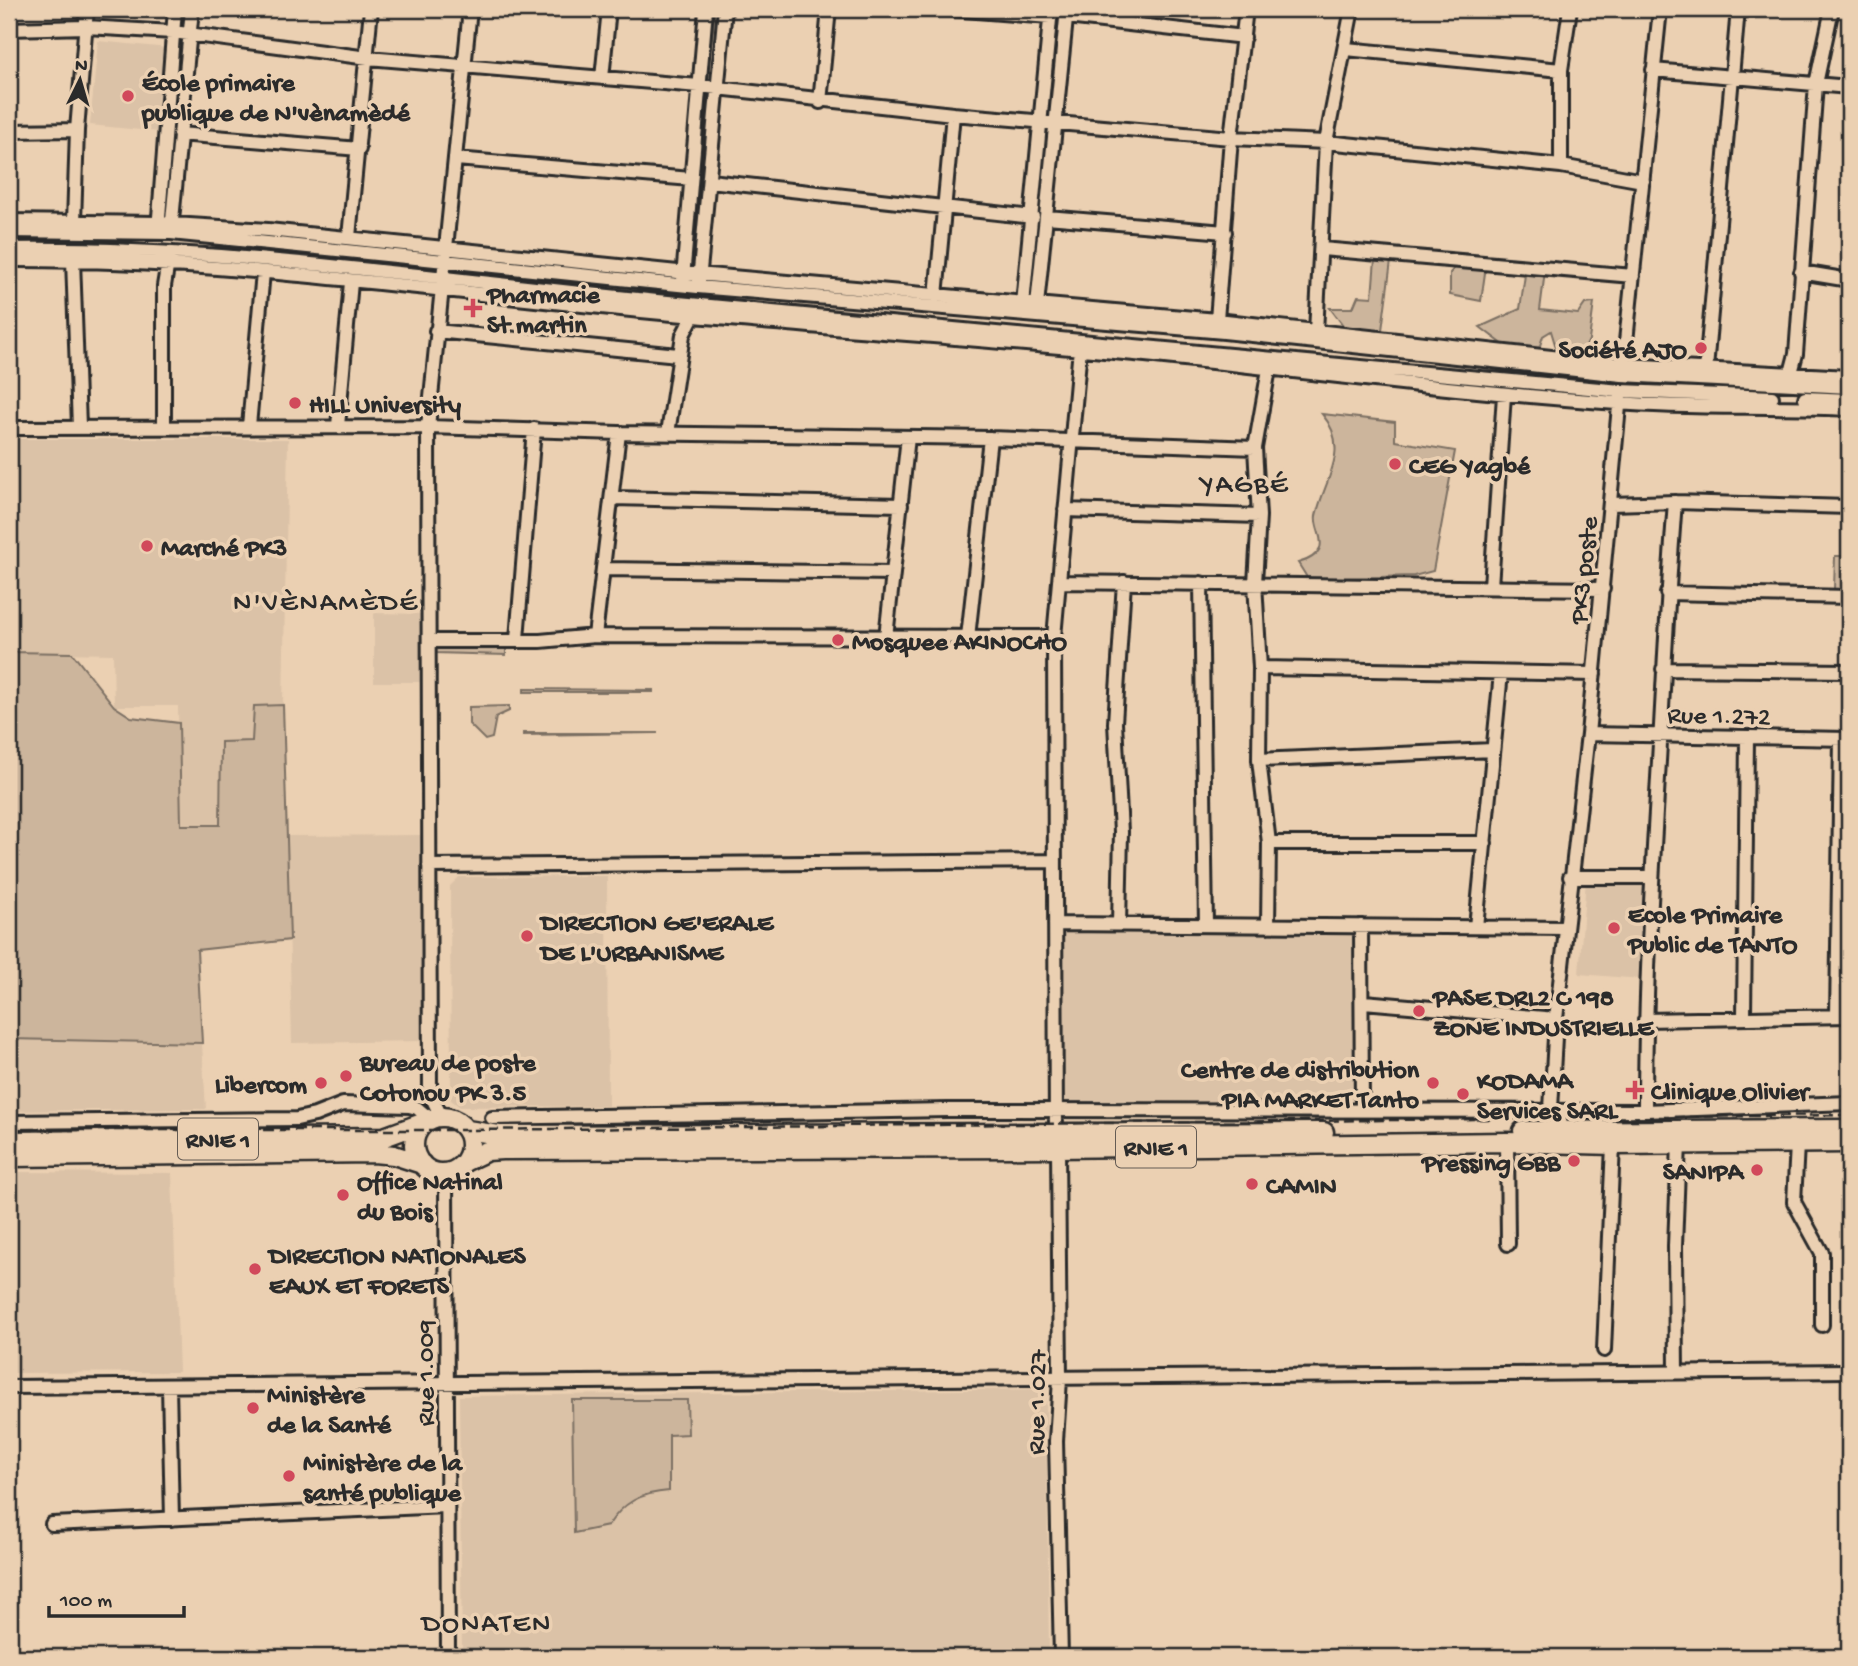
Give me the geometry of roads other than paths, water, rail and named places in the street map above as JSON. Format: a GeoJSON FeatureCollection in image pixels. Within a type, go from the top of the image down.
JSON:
{"type":"FeatureCollection","features":[{"type":"Feature","properties":{"kind":"highway","name":"RNIE 1"},"geometry":{"type":"LineString","coordinates":[[9,1141],[384,1138],[432,1119],[458,1121],[467,1130],[499,1135],[1613,1145],[1849,1143]]}},
{"type":"Feature","properties":{"kind":"highway"},"geometry":{"type":"LineString","coordinates":[[422,1164],[414,1144],[416,1133],[432,1119]]}},
{"type":"Feature","properties":{"kind":"highway","name":"RNIE 1"},"geometry":{"type":"LineString","coordinates":[[9,1157],[374,1153],[394,1155],[422,1164],[433,1171],[446,1173],[487,1151],[502,1150],[1561,1131],[1849,1129]]}},
{"type":"Feature","properties":{"kind":"highway"},"geometry":{"type":"LineString","coordinates":[[466,1161],[471,1146],[467,1130]]}},
{"type":"Feature","properties":{"kind":"street"},"geometry":{"type":"LineString","coordinates":[[74,222],[77,130],[87,9]]}},
{"type":"Feature","properties":{"kind":"street"},"geometry":{"type":"LineString","coordinates":[[164,426],[164,228],[175,9]]}},
{"type":"Feature","properties":{"kind":"street"},"geometry":{"type":"LineString","coordinates":[[164,228],[179,134],[192,9]]}},
{"type":"Feature","properties":{"kind":"street"},"geometry":{"type":"LineString","coordinates":[[349,237],[371,9]]}},
{"type":"Feature","properties":{"kind":"street"},"geometry":{"type":"LineString","coordinates":[[432,1119],[428,427],[470,9]]}},
{"type":"Feature","properties":{"kind":"street"},"geometry":{"type":"LineString","coordinates":[[602,78],[609,9]]}},
{"type":"Feature","properties":{"kind":"street"},"geometry":{"type":"LineString","coordinates":[[687,313],[682,279],[706,9]]}},
{"type":"Feature","properties":{"kind":"street"},"geometry":{"type":"LineString","coordinates":[[667,433],[678,355],[687,313],[699,280],[726,9]]}},
{"type":"Feature","properties":{"kind":"street"},"geometry":{"type":"LineString","coordinates":[[820,102],[829,9]]}},
{"type":"Feature","properties":{"kind":"street"},"geometry":{"type":"LineString","coordinates":[[950,9],[1051,13],[1033,217],[1030,304]]}},
{"type":"Feature","properties":{"kind":"street"},"geometry":{"type":"LineString","coordinates":[[1217,320],[1226,232],[1231,138],[1246,9]]}},
{"type":"Feature","properties":{"kind":"street"},"geometry":{"type":"LineString","coordinates":[[1316,332],[1326,142],[1352,9]]}},
{"type":"Feature","properties":{"kind":"street"},"geometry":{"type":"LineString","coordinates":[[1561,166],[1561,70],[1570,9]]}},
{"type":"Feature","properties":{"kind":"street","name":"PK3 poste"},"geometry":{"type":"LineString","coordinates":[[1561,1131],[1560,1116],[1552,1109],[1556,1019],[1603,589],[1660,9]]}},
{"type":"Feature","properties":{"kind":"street"},"geometry":{"type":"LineString","coordinates":[[1706,369],[1738,9]]}},
{"type":"Feature","properties":{"kind":"street"},"geometry":{"type":"LineString","coordinates":[[1790,373],[1796,354],[1816,84],[1832,9]]}},
{"type":"Feature","properties":{"kind":"street"},"geometry":{"type":"LineString","coordinates":[[1030,304],[1047,217],[1067,13],[1244,37]]}},
{"type":"Feature","properties":{"kind":"street"},"geometry":{"type":"LineString","coordinates":[[9,29],[86,27],[173,32],[368,58],[466,64],[699,86],[820,102],[1231,138],[1326,142],[1561,166],[1643,181]]}},
{"type":"Feature","properties":{"kind":"street"},"geometry":{"type":"LineString","coordinates":[[1346,49],[1561,70]]}},
{"type":"Feature","properties":{"kind":"street"},"geometry":{"type":"LineString","coordinates":[[1653,70],[1849,87]]}},
{"type":"Feature","properties":{"kind":"street"},"geometry":{"type":"LineString","coordinates":[[936,296],[953,114]]}},
{"type":"Feature","properties":{"kind":"street"},"geometry":{"type":"LineString","coordinates":[[9,131],[77,130]]}},
{"type":"Feature","properties":{"kind":"street"},"geometry":{"type":"LineString","coordinates":[[179,134],[359,149]]}},
{"type":"Feature","properties":{"kind":"street"},"geometry":{"type":"LineString","coordinates":[[456,159],[691,179]]}},
{"type":"Feature","properties":{"kind":"street"},"geometry":{"type":"LineString","coordinates":[[710,181],[944,210],[1033,217]]}},
{"type":"Feature","properties":{"kind":"street"},"geometry":{"type":"LineString","coordinates":[[1047,217],[1226,232]]}},
{"type":"Feature","properties":{"kind":"street"},"geometry":{"type":"LineString","coordinates":[[9,221],[349,237],[445,256]]}},
{"type":"Feature","properties":{"kind":"street"},"geometry":{"type":"LineString","coordinates":[[9,230],[164,228],[682,279],[936,296],[1217,320],[1623,370],[1706,369],[1849,377]]}},
{"type":"Feature","properties":{"kind":"street"},"geometry":{"type":"LineString","coordinates":[[9,249],[441,285],[687,313],[1620,398],[1849,409]]}},
{"type":"Feature","properties":{"kind":"street"},"geometry":{"type":"LineString","coordinates":[[1322,249],[1633,276]]}},
{"type":"Feature","properties":{"kind":"street"},"geometry":{"type":"LineString","coordinates":[[9,260],[164,261],[351,282],[441,285]]}},
{"type":"Feature","properties":{"kind":"street"},"geometry":{"type":"LineString","coordinates":[[73,260],[79,427]]}},
{"type":"Feature","properties":{"kind":"street"},"geometry":{"type":"LineString","coordinates":[[249,426],[263,272]]}},
{"type":"Feature","properties":{"kind":"street"},"geometry":{"type":"LineString","coordinates":[[1801,272],[1849,280]]}},
{"type":"Feature","properties":{"kind":"street"},"geometry":{"type":"LineString","coordinates":[[699,280],[1623,370],[1849,387]]}},
{"type":"Feature","properties":{"kind":"street"},"geometry":{"type":"LineString","coordinates":[[338,426],[351,282]]}},
{"type":"Feature","properties":{"kind":"street"},"geometry":{"type":"LineString","coordinates":[[687,313],[1080,348],[1504,395],[1849,400]]}},
{"type":"Feature","properties":{"kind":"street"},"geometry":{"type":"LineString","coordinates":[[436,331],[678,355]]}},
{"type":"Feature","properties":{"kind":"street","name":"Rue 1.027"},"geometry":{"type":"LineString","coordinates":[[1061,1657],[1056,1441],[1060,1379],[1054,637],[1080,348]]}},
{"type":"Feature","properties":{"kind":"street"},"geometry":{"type":"LineString","coordinates":[[1268,926],[1269,843],[1259,760],[1260,668],[1255,583],[1259,516],[1255,448],[1269,369]]}},
{"type":"Feature","properties":{"kind":"street"},"geometry":{"type":"LineString","coordinates":[[1491,586],[1504,395]]}},
{"type":"Feature","properties":{"kind":"street"},"geometry":{"type":"LineString","coordinates":[[9,428],[428,427],[619,433],[1072,440],[1255,448]]}},
{"type":"Feature","properties":{"kind":"street"},"geometry":{"type":"LineString","coordinates":[[517,639],[534,429]]}},
{"type":"Feature","properties":{"kind":"street"},"geometry":{"type":"LineString","coordinates":[[595,636],[619,433]]}},
{"type":"Feature","properties":{"kind":"street"},"geometry":{"type":"LineString","coordinates":[[886,637],[908,437]]}},
{"type":"Feature","properties":{"kind":"street"},"geometry":{"type":"LineString","coordinates":[[968,637],[990,438]]}},
{"type":"Feature","properties":{"kind":"street"},"geometry":{"type":"LineString","coordinates":[[613,498],[901,505]]}},
{"type":"Feature","properties":{"kind":"street"},"geometry":{"type":"LineString","coordinates":[[1611,504],[1675,502],[1849,507]]}},
{"type":"Feature","properties":{"kind":"street"},"geometry":{"type":"LineString","coordinates":[[1645,1111],[1652,877],[1667,593],[1675,502]]}},
{"type":"Feature","properties":{"kind":"street"},"geometry":{"type":"LineString","coordinates":[[1065,510],[1259,516]]}},
{"type":"Feature","properties":{"kind":"street"},"geometry":{"type":"LineString","coordinates":[[604,569],[893,573]]}},
{"type":"Feature","properties":{"kind":"street"},"geometry":{"type":"LineString","coordinates":[[1059,582],[1603,589]]}},
{"type":"Feature","properties":{"kind":"street"},"geometry":{"type":"LineString","coordinates":[[1119,924],[1121,832],[1115,723],[1124,582]]}},
{"type":"Feature","properties":{"kind":"street"},"geometry":{"type":"LineString","coordinates":[[1201,583],[1206,925]]}},
{"type":"Feature","properties":{"kind":"street"},"geometry":{"type":"LineString","coordinates":[[1667,593],[1849,597]]}},
{"type":"Feature","properties":{"kind":"street"},"geometry":{"type":"LineString","coordinates":[[429,641],[540,641],[595,636],[1054,637]]}},
{"type":"Feature","properties":{"kind":"street"},"geometry":{"type":"LineString","coordinates":[[1260,668],[1594,674]]}},
{"type":"Feature","properties":{"kind":"street"},"geometry":{"type":"LineString","coordinates":[[1663,669],[1849,671]]}},
{"type":"Feature","properties":{"kind":"street"},"geometry":{"type":"LineString","coordinates":[[1476,927],[1501,673]]}},
{"type":"Feature","properties":{"kind":"street","name":"Rue 1.272"},"geometry":{"type":"LineString","coordinates":[[1588,734],[1845,739]]}},
{"type":"Feature","properties":{"kind":"street"},"geometry":{"type":"LineString","coordinates":[[1744,1017],[1747,738]]}},
{"type":"Feature","properties":{"kind":"street"},"geometry":{"type":"LineString","coordinates":[[1646,1020],[1843,1016],[1845,739]]}},
{"type":"Feature","properties":{"kind":"street"},"geometry":{"type":"LineString","coordinates":[[1259,760],[1493,750]]}},
{"type":"Feature","properties":{"kind":"street"},"geometry":{"type":"LineString","coordinates":[[1269,843],[1485,843]]}},
{"type":"Feature","properties":{"kind":"street"},"geometry":{"type":"LineString","coordinates":[[429,866],[1055,861]]}},
{"type":"Feature","properties":{"kind":"street"},"geometry":{"type":"LineString","coordinates":[[1570,877],[1652,877]]}},
{"type":"Feature","properties":{"kind":"street"},"geometry":{"type":"LineString","coordinates":[[1055,923],[1565,928]]}},
{"type":"Feature","properties":{"kind":"street"},"geometry":{"type":"LineString","coordinates":[[1361,926],[1364,1002],[1362,1110]]}},
{"type":"Feature","properties":{"kind":"street"},"geometry":{"type":"LineString","coordinates":[[1364,1002],[1556,1019]]}},
{"type":"Feature","properties":{"kind":"street"},"geometry":{"type":"LineString","coordinates":[[492,1118],[705,1112],[1645,1111],[1849,1103]]}},
{"type":"Feature","properties":{"kind":"street"},"geometry":{"type":"LineString","coordinates":[[9,1122],[297,1119],[343,1104],[409,1106],[417,1108],[432,1119]]}},
{"type":"Feature","properties":{"kind":"street"},"geometry":{"type":"LineString","coordinates":[[1507,1142],[1508,1244]]}},
{"type":"Feature","properties":{"kind":"street"},"geometry":{"type":"LineString","coordinates":[[1676,1373],[1675,1246],[1679,1143]]}},
{"type":"Feature","properties":{"kind":"street"},"geometry":{"type":"LineString","coordinates":[[1797,1144],[1794,1202],[1822,1253],[1822,1325]]}},
{"type":"Feature","properties":{"kind":"street"},"geometry":{"type":"LineString","coordinates":[[1604,1350],[1613,1145]]}},
{"type":"Feature","properties":{"kind":"street","name":"Rue 1.009"},"geometry":{"type":"LineString","coordinates":[[446,1173],[447,1657]]}},
{"type":"Feature","properties":{"kind":"street"},"geometry":{"type":"LineString","coordinates":[[9,1387],[1849,1371]]}},
{"type":"Feature","properties":{"kind":"street"},"geometry":{"type":"LineString","coordinates":[[169,1386],[172,1518]]}},
{"type":"Feature","properties":{"kind":"street"},"geometry":{"type":"LineString","coordinates":[[52,1524],[446,1506]]}},
{"type":"Feature","properties":{"kind":"waterway"},"geometry":{"type":"LineString","coordinates":[[184,21],[185,9]]}},
{"type":"Feature","properties":{"kind":"waterway"},"geometry":{"type":"LineString","coordinates":[[707,79],[715,9]]}},
{"type":"Feature","properties":{"kind":"waterway"},"geometry":{"type":"LineString","coordinates":[[169,166],[181,48]]}},
{"type":"Feature","properties":{"kind":"waterway"},"geometry":{"type":"LineString","coordinates":[[701,179],[707,93]]}},
{"type":"Feature","properties":{"kind":"waterway"},"geometry":{"type":"LineString","coordinates":[[694,239],[700,187]]}},
{"type":"Feature","properties":{"kind":"waterway"},"geometry":{"type":"LineString","coordinates":[[1044,300],[1050,241]]}},
{"type":"Feature","properties":{"kind":"railway"},"geometry":{"type":"LineString","coordinates":[[9,1130],[467,1130],[1849,1115]]}},
{"type":"Feature","properties":{"kind":"place","name":"École primaire publique de N'vènamèdé"},"geometry":{"type":"Point","coordinates":[128,96]}},
{"type":"Feature","properties":{"kind":"place","name":"Pharmacie St martin"},"geometry":{"type":"Point","coordinates":[473,308]}},
{"type":"Feature","properties":{"kind":"place","name":"Société AJO"},"geometry":{"type":"Point","coordinates":[1701,348]}},
{"type":"Feature","properties":{"kind":"place","name":"HILL University"},"geometry":{"type":"Point","coordinates":[295,403]}},
{"type":"Feature","properties":{"kind":"place","name":"CEG Yagbé"},"geometry":{"type":"Point","coordinates":[1395,464]}},
{"type":"Feature","properties":{"kind":"place","name":"Marché PK3"},"geometry":{"type":"Point","coordinates":[147,546]}},
{"type":"Feature","properties":{"kind":"place","name":"Mosquee AKINOCHO"},"geometry":{"type":"Point","coordinates":[838,640]}},
{"type":"Feature","properties":{"kind":"place","name":"Ecole Primaire Public de TANTO"},"geometry":{"type":"Point","coordinates":[1614,928]}},
{"type":"Feature","properties":{"kind":"place","name":"DIRECTION GE'ERALE DE L'URBANISME"},"geometry":{"type":"Point","coordinates":[527,936]}},
{"type":"Feature","properties":{"kind":"place","name":"PASE DRL2 C 198 ZONE INDUSTRIELLE"},"geometry":{"type":"Point","coordinates":[1419,1011]}},
{"type":"Feature","properties":{"kind":"place","name":"Bureau de poste Cotonou PK 3.5"},"geometry":{"type":"Point","coordinates":[346,1076]}},
{"type":"Feature","properties":{"kind":"place","name":"Libercom"},"geometry":{"type":"Point","coordinates":[321,1083]}},
{"type":"Feature","properties":{"kind":"place","name":"Centre de distribution PIA MARKET Tanto"},"geometry":{"type":"Point","coordinates":[1433,1083]}},
{"type":"Feature","properties":{"kind":"place","name":"Clinique Olivier"},"geometry":{"type":"Point","coordinates":[1635,1090]}},
{"type":"Feature","properties":{"kind":"place","name":"KODAMA Services SARL"},"geometry":{"type":"Point","coordinates":[1463,1094]}},
{"type":"Feature","properties":{"kind":"place","name":"Pressing GBB"},"geometry":{"type":"Point","coordinates":[1574,1161]}},
{"type":"Feature","properties":{"kind":"place","name":"SANIPA"},"geometry":{"type":"Point","coordinates":[1757,1170]}},
{"type":"Feature","properties":{"kind":"place","name":"CAMIN"},"geometry":{"type":"Point","coordinates":[1252,1184]}},
{"type":"Feature","properties":{"kind":"place","name":"Office Natinal du Bois"},"geometry":{"type":"Point","coordinates":[343,1195]}},
{"type":"Feature","properties":{"kind":"place","name":"DIRECTION NATIONALES EAUX ET FORETS"},"geometry":{"type":"Point","coordinates":[255,1269]}},
{"type":"Feature","properties":{"kind":"place","name":"Ministère de la Santé"},"geometry":{"type":"Point","coordinates":[253,1408]}},
{"type":"Feature","properties":{"kind":"place","name":"Ministère de la santé publique"},"geometry":{"type":"Point","coordinates":[289,1476]}},
{"type":"Feature","properties":{"kind":"district","name":"YAGBÉ"},"geometry":{"type":"Point","coordinates":[1245,482]}},
{"type":"Feature","properties":{"kind":"district","name":"N'VÈNAMÈDÉ"},"geometry":{"type":"Point","coordinates":[326,600]}},
{"type":"Feature","properties":{"kind":"district","name":"DONATEN"},"geometry":{"type":"Point","coordinates":[487,1621]}}]}
